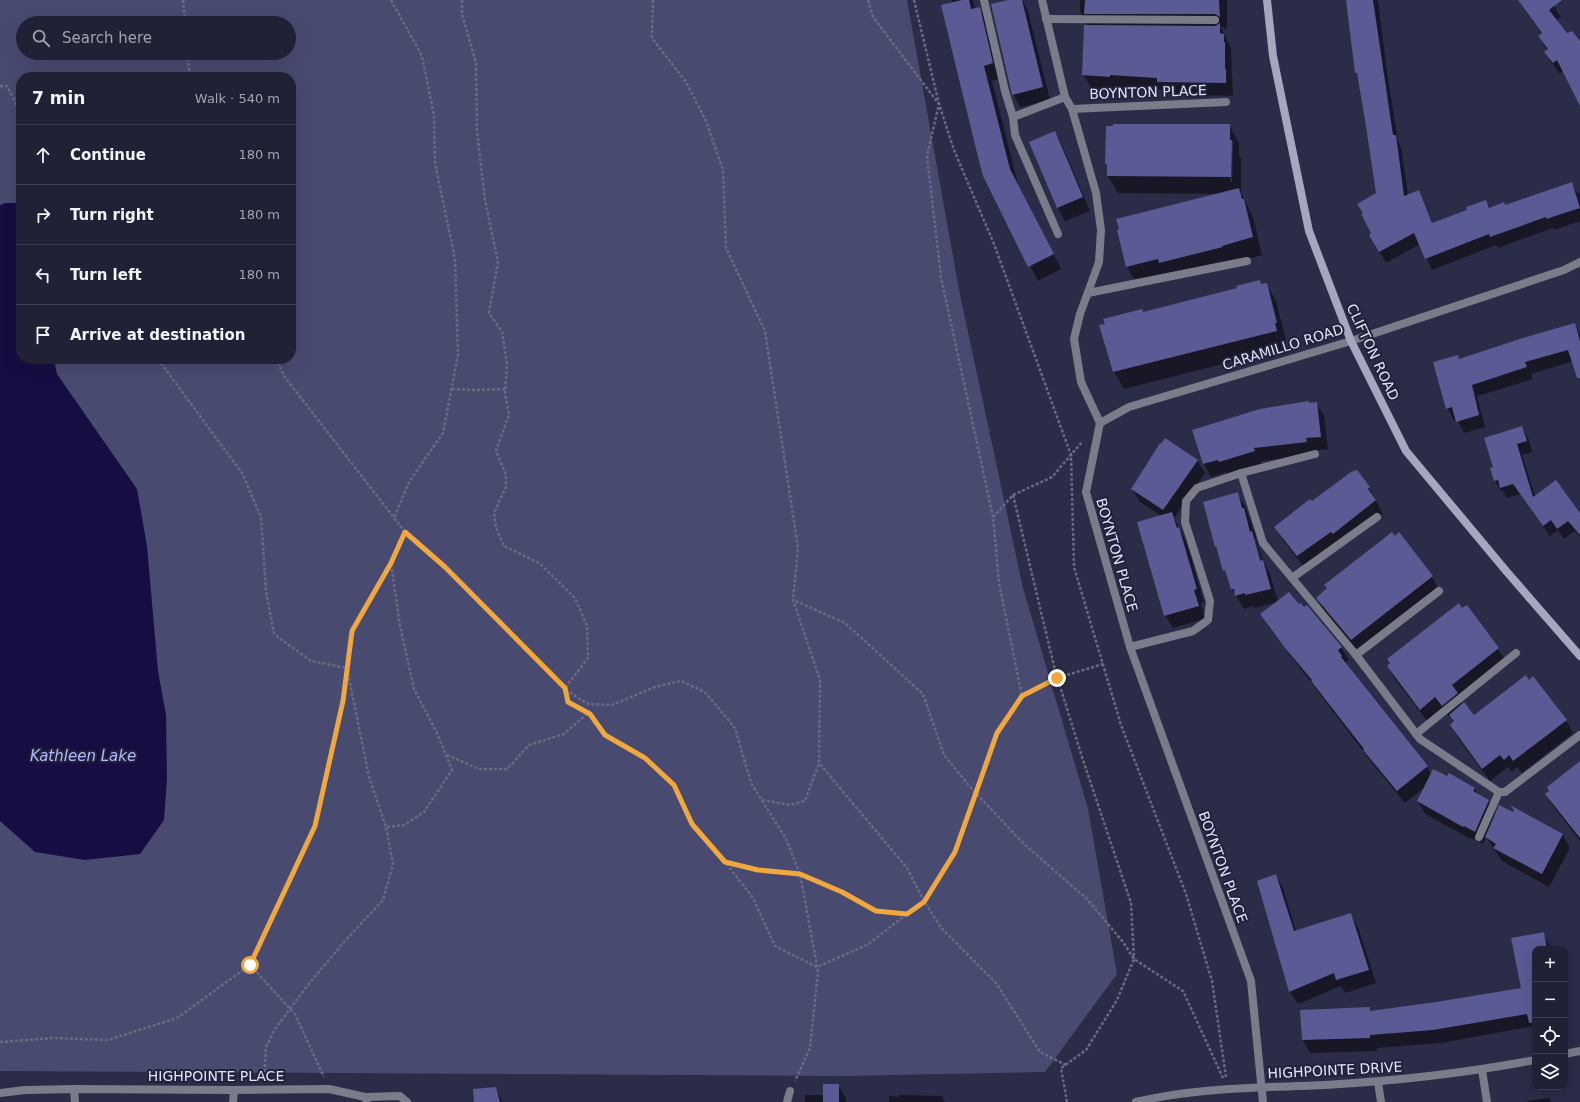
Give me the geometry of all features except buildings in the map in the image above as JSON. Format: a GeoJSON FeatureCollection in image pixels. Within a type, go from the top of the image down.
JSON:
{"type":"FeatureCollection","features":[{"type":"Feature","properties":{"kind":"main road","name":"CLIFTON ROAD"},"geometry":{"type":"LineString","coordinates":[[1267,0],[1273,56],[1309,231],[1351,341],[1406,451],[1507,572],[1580,656]]}},
{"type":"Feature","properties":{"kind":"street"},"geometry":{"type":"LineString","coordinates":[[984,0],[1015,135],[1058,234]]}},
{"type":"Feature","properties":{"kind":"street","name":"BOYNTON PLACE"},"geometry":{"type":"LineString","coordinates":[[1042,0],[1065,97],[1072,109],[1096,193],[1101,230],[1099,262],[1080,314],[1074,339],[1081,382],[1100,423],[1086,492],[1130,647],[1251,982],[1263,1102]]}},
{"type":"Feature","properties":{"kind":"street"},"geometry":{"type":"LineString","coordinates":[[1046,19],[1215,20]]}},
{"type":"Feature","properties":{"kind":"street"},"geometry":{"type":"LineString","coordinates":[[1012,117],[1065,97]]}},
{"type":"Feature","properties":{"kind":"street","name":"BOYNTON PLACE"},"geometry":{"type":"LineString","coordinates":[[1072,109],[1226,102]]}},
{"type":"Feature","properties":{"kind":"street"},"geometry":{"type":"LineString","coordinates":[[1088,293],[1247,261]]}},
{"type":"Feature","properties":{"kind":"street","name":"CARAMILLO ROAD"},"geometry":{"type":"LineString","coordinates":[[1100,423],[1129,407],[1351,341],[1564,270],[1580,262]]}},
{"type":"Feature","properties":{"kind":"street"},"geometry":{"type":"LineString","coordinates":[[1130,647],[1193,630],[1208,620],[1210,601],[1186,522],[1186,501],[1197,488],[1241,473],[1315,454]]}},
{"type":"Feature","properties":{"kind":"street"},"geometry":{"type":"LineString","coordinates":[[1241,473],[1263,544],[1356,655],[1420,739],[1498,792],[1505,792],[1580,735]]}},
{"type":"Feature","properties":{"kind":"street"},"geometry":{"type":"LineString","coordinates":[[1292,578],[1377,517]]}},
{"type":"Feature","properties":{"kind":"street"},"geometry":{"type":"LineString","coordinates":[[1356,655],[1439,591]]}},
{"type":"Feature","properties":{"kind":"street"},"geometry":{"type":"LineString","coordinates":[[1416,734],[1516,653]]}},
{"type":"Feature","properties":{"kind":"street"},"geometry":{"type":"LineString","coordinates":[[1479,837],[1498,792]]}},
{"type":"Feature","properties":{"kind":"street"},"geometry":{"type":"LineString","coordinates":[[1568,1053],[1580,1051]]}},
{"type":"Feature","properties":{"kind":"street","name":"HIGHPOINTE DRIVE"},"geometry":{"type":"LineString","coordinates":[[1136,1102],[1154,1097],[1228,1089],[1378,1082],[1482,1070],[1532,1061]]}},
{"type":"Feature","properties":{"kind":"street"},"geometry":{"type":"LineString","coordinates":[[1482,1070],[1487,1102]]}},
{"type":"Feature","properties":{"kind":"street"},"geometry":{"type":"LineString","coordinates":[[1378,1082],[1381,1102]]}},
{"type":"Feature","properties":{"kind":"street"},"geometry":{"type":"LineString","coordinates":[[74,1089],[75,1102]]}},
{"type":"Feature","properties":{"kind":"street","name":"HIGHPOINTE PLACE"},"geometry":{"type":"LineString","coordinates":[[0,1093],[26,1090],[74,1089],[329,1089],[366,1100],[400,1096],[407,1102]]}},
{"type":"Feature","properties":{"kind":"street"},"geometry":{"type":"LineString","coordinates":[[233,1102],[234,1090]]}},
{"type":"Feature","properties":{"kind":"street"},"geometry":{"type":"LineString","coordinates":[[788,1102],[790,1091]]}},
{"type":"Feature","properties":{"kind":"path"},"geometry":{"type":"LineString","coordinates":[[183,0],[184,16]]}},
{"type":"Feature","properties":{"kind":"path"},"geometry":{"type":"LineString","coordinates":[[391,0],[422,56],[434,116],[434,163],[455,259],[458,355],[443,433],[409,482],[394,518]]}},
{"type":"Feature","properties":{"kind":"path"},"geometry":{"type":"LineString","coordinates":[[462,0],[462,14],[476,63],[477,132],[485,200],[498,262],[489,313],[502,332],[507,364],[506,389],[509,415],[496,451],[506,475],[506,487],[494,512],[496,528],[504,546],[539,563],[575,598],[588,626],[588,658],[565,688],[568,702],[590,714],[605,735],[645,758],[674,785],[692,824],[725,862],[753,898],[776,946],[817,967]]}},
{"type":"Feature","properties":{"kind":"path"},"geometry":{"type":"LineString","coordinates":[[653,0],[652,38],[686,82],[706,121],[723,170],[726,248],[766,332],[798,548],[793,600],[820,680],[819,763],[805,801],[790,805],[762,800]]}},
{"type":"Feature","properties":{"kind":"path"},"geometry":{"type":"LineString","coordinates":[[868,0],[873,17],[939,104],[928,156],[941,277],[993,518],[999,584],[1022,696]]}},
{"type":"Feature","properties":{"kind":"path"},"geometry":{"type":"LineString","coordinates":[[914,0],[939,104],[954,150],[994,244],[1071,455],[1074,567],[1121,725],[1188,901],[1212,981],[1228,1089]]}},
{"type":"Feature","properties":{"kind":"path"},"geometry":{"type":"LineString","coordinates":[[188,60],[189,72]]}},
{"type":"Feature","properties":{"kind":"path"},"geometry":{"type":"LineString","coordinates":[[0,86],[7,86],[16,103]]}},
{"type":"Feature","properties":{"kind":"path"},"geometry":{"type":"LineString","coordinates":[[162,364],[242,472],[261,518],[266,591],[274,634],[311,662],[347,668]]}},
{"type":"Feature","properties":{"kind":"path"},"geometry":{"type":"LineString","coordinates":[[278,364],[284,376],[405,532],[445,567],[565,688],[588,704],[612,705],[655,687],[681,681],[705,692],[735,728],[751,783],[786,839],[800,874],[817,967],[810,1048],[790,1091]]}},
{"type":"Feature","properties":{"kind":"path"},"geometry":{"type":"LineString","coordinates":[[452,389],[506,389]]}},
{"type":"Feature","properties":{"kind":"path"},"geometry":{"type":"LineString","coordinates":[[993,518],[1013,495],[1052,477],[1100,423]]}},
{"type":"Feature","properties":{"kind":"path"},"geometry":{"type":"LineString","coordinates":[[1013,495],[1057,678],[1131,903],[1134,959],[1117,1000],[1086,1050],[1061,1068],[1067,1102]]}},
{"type":"Feature","properties":{"kind":"path"},"geometry":{"type":"LineString","coordinates":[[0,1042],[54,1038],[108,1040],[177,1018],[250,965],[315,826],[343,701],[352,631],[391,563],[405,532]]}},
{"type":"Feature","properties":{"kind":"path"},"geometry":{"type":"LineString","coordinates":[[386,827],[404,825],[424,812],[452,770],[437,733],[414,689],[400,626],[391,563]]}},
{"type":"Feature","properties":{"kind":"path"},"geometry":{"type":"LineString","coordinates":[[793,600],[844,624],[923,694],[944,755],[976,793],[1024,844],[1087,899],[1123,942],[1134,959],[1183,991],[1228,1089]]}},
{"type":"Feature","properties":{"kind":"path"},"geometry":{"type":"LineString","coordinates":[[817,967],[867,945],[924,902],[955,852],[997,733],[1022,696],[1057,678],[1103,664]]}},
{"type":"Feature","properties":{"kind":"path"},"geometry":{"type":"LineString","coordinates":[[264,1089],[266,1047],[275,1029],[307,986],[344,942],[383,900],[393,864],[386,827],[369,777],[347,668]]}},
{"type":"Feature","properties":{"kind":"path"},"geometry":{"type":"LineString","coordinates":[[446,755],[479,769],[507,769],[529,745],[564,734],[588,713]]}},
{"type":"Feature","properties":{"kind":"path"},"geometry":{"type":"LineString","coordinates":[[819,763],[907,868],[924,902],[942,929],[996,983],[1040,1052],[1066,1065]]}},
{"type":"Feature","properties":{"kind":"path"},"geometry":{"type":"LineString","coordinates":[[725,862],[758,870],[800,874],[842,892],[876,911],[907,914]]}},
{"type":"Feature","properties":{"kind":"path"},"geometry":{"type":"LineString","coordinates":[[250,965],[295,1014],[329,1089]]}},
{"type":"Feature","properties":{"kind":"shaded area"},"geometry":{"type":"Polygon","coordinates":[[[0,0],[907,0],[960,295],[1023,588],[1088,809],[1117,974],[1045,1072],[846,1076],[0,1071],[0,0]]]}},
{"type":"Feature","properties":{"kind":"water","name":"Kathleen Lake"},"geometry":{"type":"Polygon","coordinates":[[[5,203],[16,203],[16,364],[55,364],[57,374],[137,489],[147,546],[158,671],[166,715],[167,778],[164,820],[140,854],[85,860],[35,852],[0,821],[0,205],[5,203]]]}},
{"type":"Feature","properties":{"kind":"route"},"geometry":{"type":"LineString","coordinates":[[250,965],[315,826],[343,701],[352,631],[391,563],[405,532],[445,567],[565,688],[568,702],[590,714],[605,735],[645,758],[674,785],[692,824],[725,862],[758,870],[800,874],[842,892],[876,911],[907,914],[924,902],[955,852],[997,733],[1022,696],[1057,678]]}}]}
